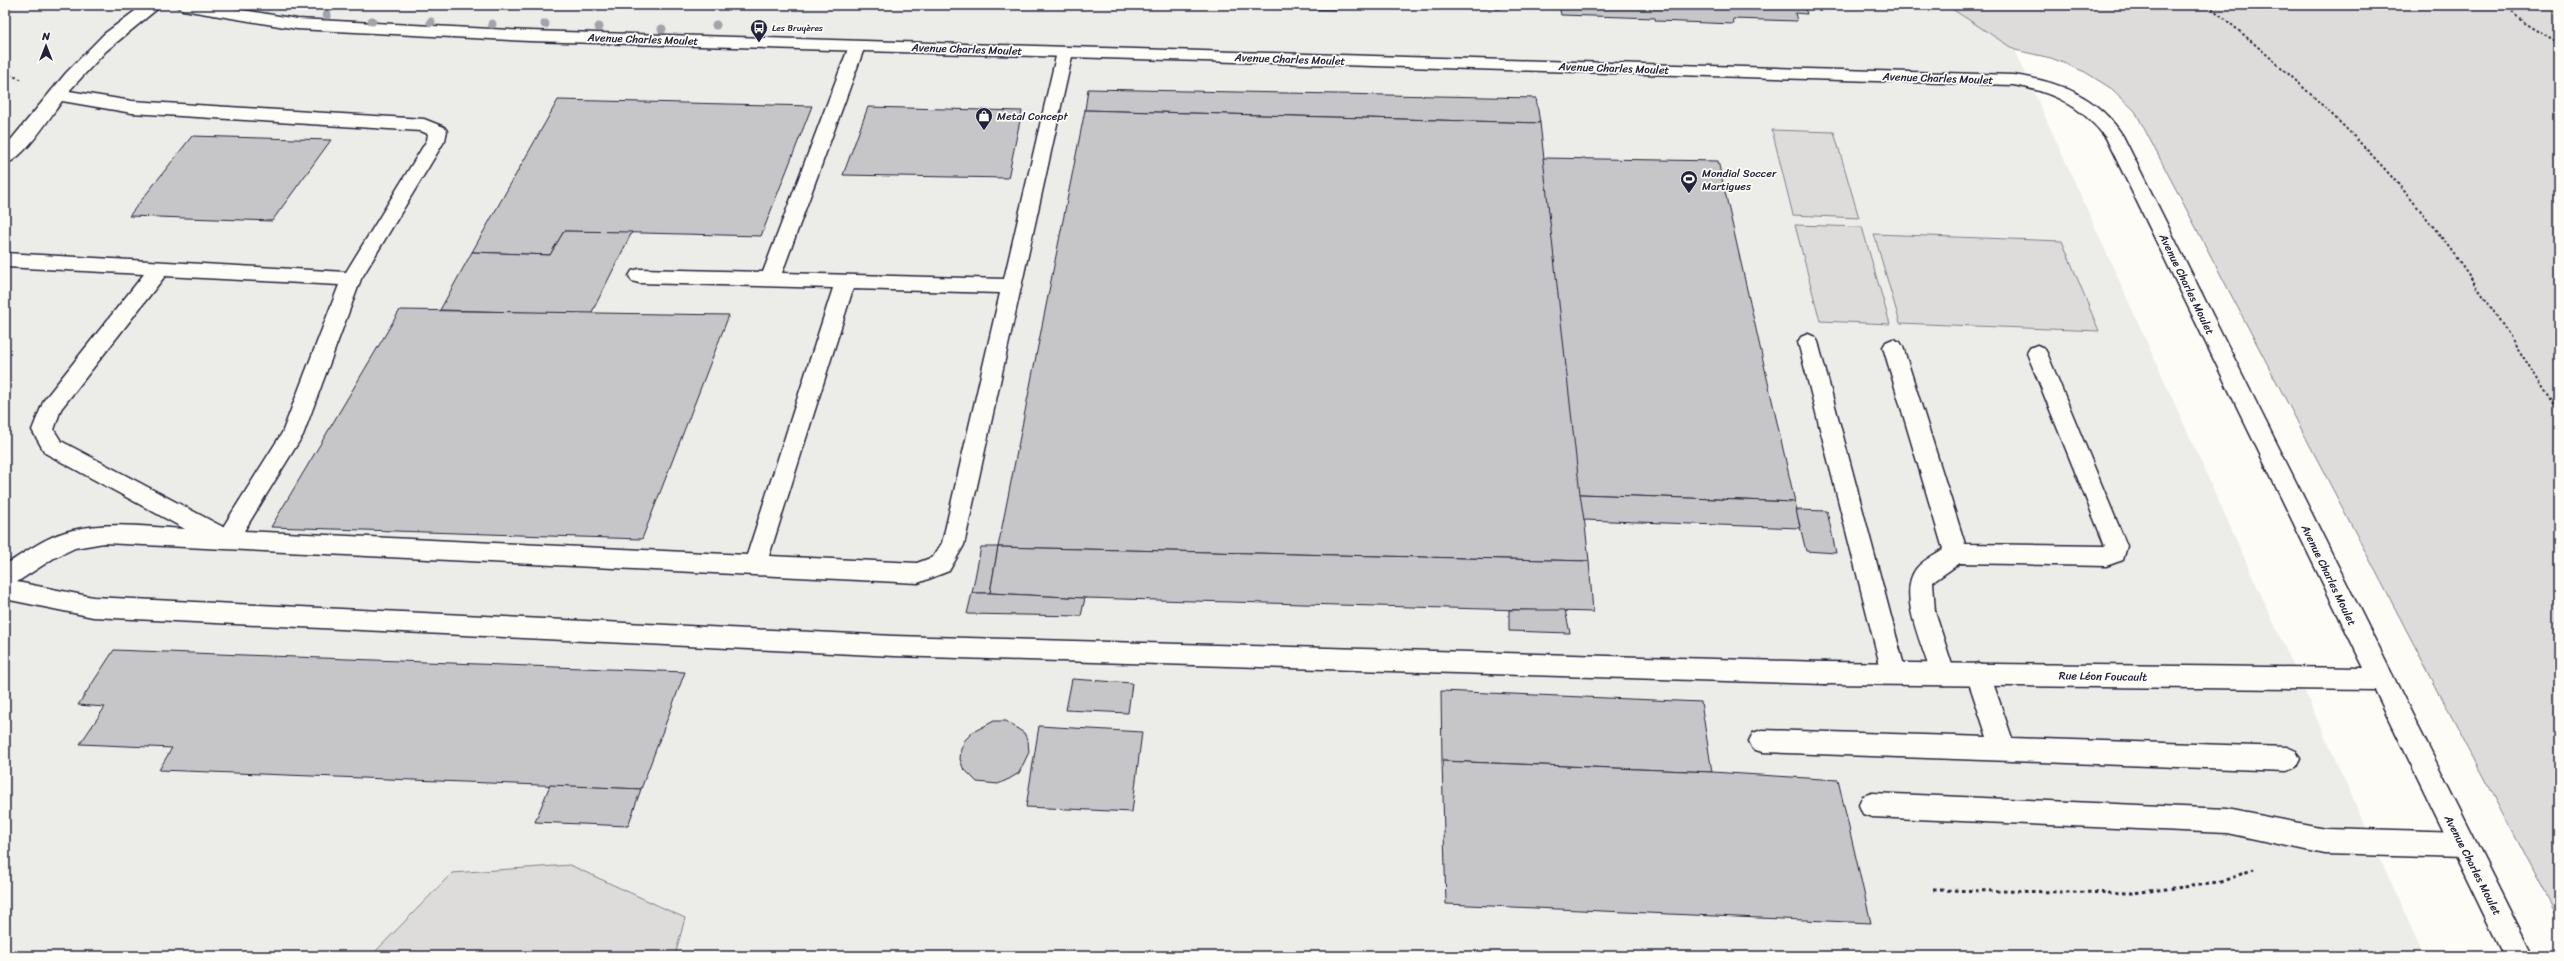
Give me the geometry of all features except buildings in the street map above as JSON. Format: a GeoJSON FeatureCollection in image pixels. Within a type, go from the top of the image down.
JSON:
{"type":"FeatureCollection","features":[{"type":"Feature","properties":{"kind":"street"},"geometry":{"type":"LineString","coordinates":[[5,158],[23,141],[58,94],[102,45],[128,22],[154,5]]}},
{"type":"Feature","properties":{"kind":"street","name":"Avenue Charles Moulet"},"geometry":{"type":"LineString","coordinates":[[183,5],[297,24],[530,36],[2013,80],[2034,82],[2056,89],[2092,109],[2114,136],[2380,679],[2518,956]]}},
{"type":"Feature","properties":{"kind":"street"},"geometry":{"type":"LineString","coordinates":[[770,280],[857,46]]}},
{"type":"Feature","properties":{"kind":"street"},"geometry":{"type":"LineString","coordinates":[[5,577],[46,551],[72,539],[104,534],[918,573],[941,564],[953,545],[1065,52]]}},
{"type":"Feature","properties":{"kind":"street"},"geometry":{"type":"LineString","coordinates":[[58,94],[132,107],[424,125],[438,131],[436,140],[351,279],[292,435],[227,540]]}},
{"type":"Feature","properties":{"kind":"street"},"geometry":{"type":"LineString","coordinates":[[5,260],[351,279]]}},
{"type":"Feature","properties":{"kind":"street"},"geometry":{"type":"LineString","coordinates":[[159,269],[51,406],[43,430],[53,447],[227,540]]}},
{"type":"Feature","properties":{"kind":"street"},"geometry":{"type":"LineString","coordinates":[[639,276],[1012,286]]}},
{"type":"Feature","properties":{"kind":"street"},"geometry":{"type":"LineString","coordinates":[[755,565],[845,282]]}},
{"type":"Feature","properties":{"kind":"street"},"geometry":{"type":"LineString","coordinates":[[1808,342],[1894,673]]}},
{"type":"Feature","properties":{"kind":"street"},"geometry":{"type":"LineString","coordinates":[[1893,347],[1956,553]]}},
{"type":"Feature","properties":{"kind":"street"},"geometry":{"type":"LineString","coordinates":[[1944,674],[1920,597],[1922,579],[1936,566],[1956,553],[2106,556],[2115,553],[2116,546],[2037,353]]}},
{"type":"Feature","properties":{"kind":"street","name":"Rue Léon Foucault"},"geometry":{"type":"LineString","coordinates":[[5,589],[93,607],[894,646],[1825,673],[2380,679]]}},
{"type":"Feature","properties":{"kind":"street"},"geometry":{"type":"LineString","coordinates":[[1978,674],[2003,749]]}},
{"type":"Feature","properties":{"kind":"street"},"geometry":{"type":"LineString","coordinates":[[1762,741],[2287,759]]}},
{"type":"Feature","properties":{"kind":"street"},"geometry":{"type":"LineString","coordinates":[[1872,805],[2227,821],[2325,841],[2463,846]]}},
{"type":"Feature","properties":{"kind":"path"},"geometry":{"type":"LineString","coordinates":[[2208,5],[2247,37],[2342,124],[2408,194],[2464,268],[2559,412]]}},
{"type":"Feature","properties":{"kind":"path"},"geometry":{"type":"LineString","coordinates":[[2520,5],[2512,12],[2518,18],[2559,44]]}},
{"type":"Feature","properties":{"kind":"path"},"geometry":{"type":"LineString","coordinates":[[1933,890],[2132,893],[2218,883],[2260,866]]}},
{"type":"Feature","properties":{"kind":"shaded area"},"geometry":{"type":"Polygon","coordinates":[[[5,5],[1946,5],[2015,50],[2424,956],[5,956],[5,5]]]}},
{"type":"Feature","properties":{"kind":"shaded area"},"geometry":{"type":"Polygon","coordinates":[[[1946,5],[2559,5],[2559,922],[2135,111],[2112,89],[2085,72],[2051,58],[2015,50],[1946,5]]]}},
{"type":"Feature","properties":{"kind":"shaded area"},"geometry":{"type":"Polygon","coordinates":[[[1772,130],[1834,132],[1859,218],[1793,215],[1772,130]]]}},
{"type":"Feature","properties":{"kind":"shaded area"},"geometry":{"type":"Polygon","coordinates":[[[1795,225],[1862,227],[1890,324],[1820,321],[1795,225]]]}},
{"type":"Feature","properties":{"kind":"shaded area"},"geometry":{"type":"Polygon","coordinates":[[[1874,234],[2062,241],[2099,331],[1900,323],[1874,234]]]}},
{"type":"Feature","properties":{"kind":"shaded area"},"geometry":{"type":"Polygon","coordinates":[[[570,865],[685,918],[675,956],[371,956],[452,873],[570,865]]]}},
{"type":"Feature","properties":{"kind":"place","name":"Les Bruyères"},"geometry":{"type":"Point","coordinates":[759,43]}},
{"type":"Feature","properties":{"kind":"place","name":"Metal Concept"},"geometry":{"type":"Point","coordinates":[984,131]}},
{"type":"Feature","properties":{"kind":"place","name":"Mondial Soccer Martigues"},"geometry":{"type":"Point","coordinates":[1689,194]}}]}
